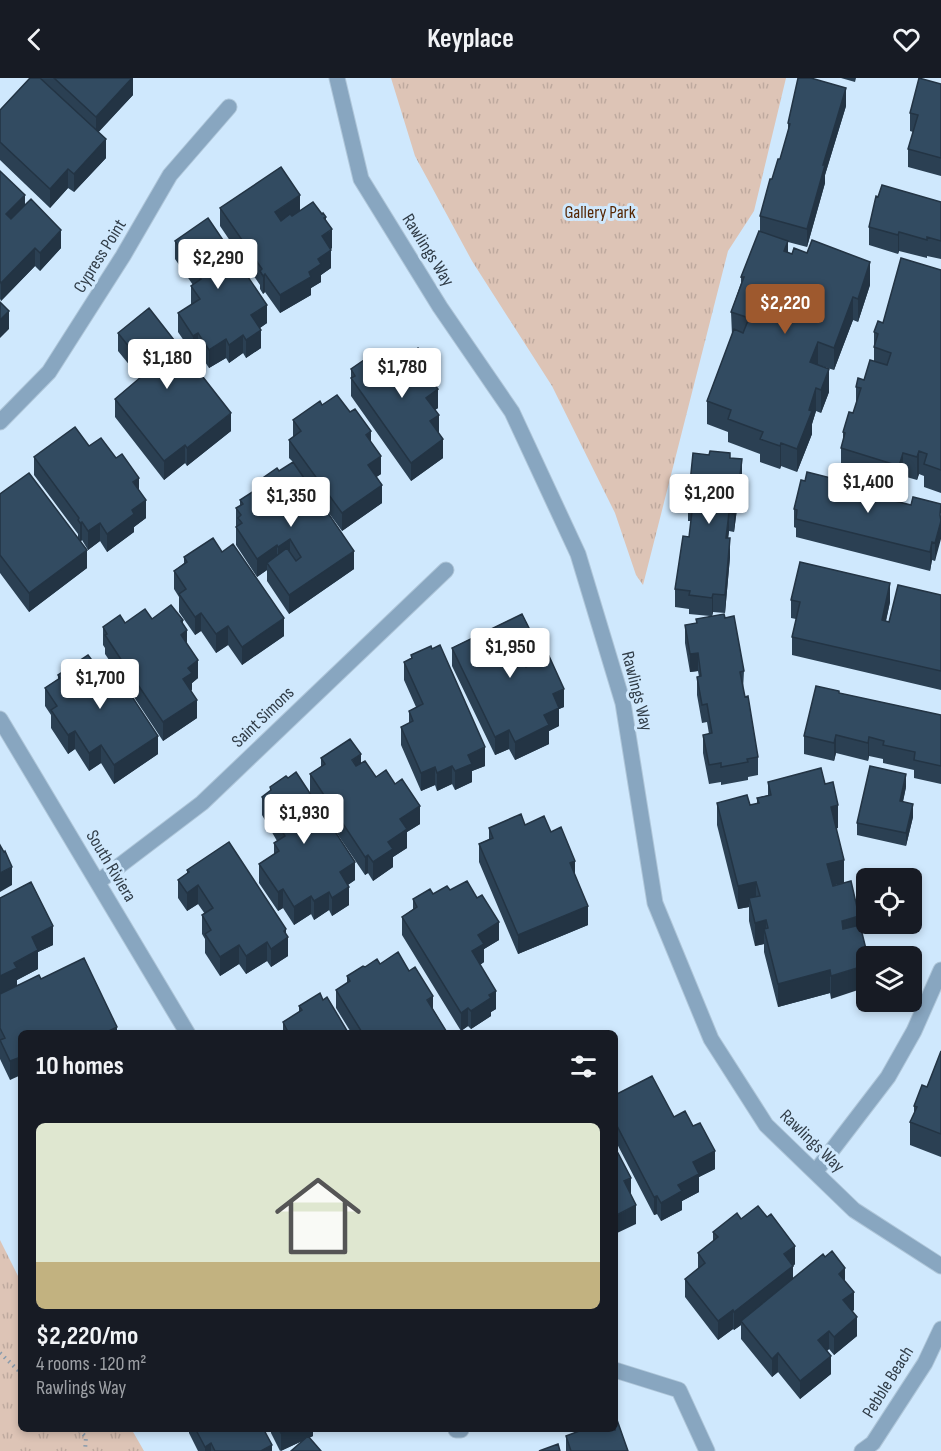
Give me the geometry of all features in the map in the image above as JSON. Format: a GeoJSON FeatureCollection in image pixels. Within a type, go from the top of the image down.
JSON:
{"type":"FeatureCollection","features":[{"type":"Feature","properties":{"kind":"street","name":"Rawlings Way"},"geometry":{"type":"LineString","coordinates":[[337,78],[361,179],[440,307],[512,412],[578,554],[623,703],[656,903],[711,1039],[766,1125],[854,1210],[941,1266]]}},
{"type":"Feature","properties":{"kind":"street","name":"Cypress Point"},"geometry":{"type":"LineString","coordinates":[[0,422],[49,372],[123,256],[170,175],[229,107]]}},
{"type":"Feature","properties":{"kind":"street","name":"Saint Simons"},"geometry":{"type":"LineString","coordinates":[[98,882],[202,802],[446,570]]}},
{"type":"Feature","properties":{"kind":"street","name":"South Riviera"},"geometry":{"type":"LineString","coordinates":[[0,719],[186,1030]]}},
{"type":"Feature","properties":{"kind":"street"},"geometry":{"type":"LineString","coordinates":[[816,1171],[888,1077],[914,1031],[941,970]]}},
{"type":"Feature","properties":{"kind":"street","name":"Pebble Beach"},"geometry":{"type":"LineString","coordinates":[[862,1451],[873,1443],[880,1433],[925,1363],[941,1329]]}},
{"type":"Feature","properties":{"kind":"street"},"geometry":{"type":"LineString","coordinates":[[618,1371],[679,1390],[707,1451]]}},
{"type":"Feature","properties":{"kind":"path"},"geometry":{"type":"LineString","coordinates":[[0,1353],[18,1370]]}},
{"type":"Feature","properties":{"kind":"path"},"geometry":{"type":"LineString","coordinates":[[81,1432],[86,1437],[85,1451]]}},
{"type":"Feature","properties":{"kind":"green space","name":"Gallery Park"},"geometry":{"type":"Polygon","coordinates":[[[391,78],[786,78],[754,211],[728,251],[643,585],[636,575],[615,513],[552,386],[472,261],[415,156],[391,78]]]}},
{"type":"Feature","properties":{"kind":"green space"},"geometry":{"type":"Polygon","coordinates":[[[0,1240],[18,1276],[18,1432],[133,1432],[144,1451],[0,1451],[0,1240]]]}},
{"type":"Feature","properties":{"kind":"building"},"geometry":{"type":"Polygon","coordinates":[[[30,78],[40,78],[106,139],[74,174],[68,169],[50,189],[0,142],[0,110],[30,78]]]}},
{"type":"Feature","properties":{"kind":"building"},"geometry":{"type":"Polygon","coordinates":[[[54,78],[132,78],[96,117],[54,78]]]}},
{"type":"Feature","properties":{"kind":"building"},"geometry":{"type":"Polygon","coordinates":[[[798,78],[811,78],[846,88],[807,229],[760,216],[770,179],[780,159],[790,124],[788,123],[798,78]]]}},
{"type":"Feature","properties":{"kind":"building"},"geometry":{"type":"Polygon","coordinates":[[[919,78],[941,84],[941,158],[908,149],[918,115],[910,113],[919,78]]]}},
{"type":"Feature","properties":{"kind":"building"},"geometry":{"type":"Polygon","coordinates":[[[281,167],[300,195],[275,212],[281,221],[313,202],[326,217],[324,218],[332,229],[322,236],[331,250],[318,259],[321,264],[309,272],[311,277],[280,295],[265,274],[263,276],[260,271],[262,269],[220,208],[281,167]]]}},
{"type":"Feature","properties":{"kind":"building"},"geometry":{"type":"Polygon","coordinates":[[[0,171],[25,195],[6,214],[11,219],[31,199],[61,230],[40,253],[35,248],[1,283],[0,281],[0,171]]]}},
{"type":"Feature","properties":{"kind":"building"},"geometry":{"type":"Polygon","coordinates":[[[882,185],[941,202],[941,241],[927,237],[927,240],[899,232],[898,235],[869,227],[876,196],[878,197],[882,185]]]}},
{"type":"Feature","properties":{"kind":"building"},"geometry":{"type":"Polygon","coordinates":[[[208,218],[267,305],[251,315],[261,330],[246,340],[243,335],[229,345],[226,339],[209,350],[198,333],[193,336],[178,313],[200,299],[191,286],[201,279],[175,241],[208,218]]]}},
{"type":"Feature","properties":{"kind":"building"},"geometry":{"type":"Polygon","coordinates":[[[759,231],[788,241],[784,251],[792,254],[794,248],[807,253],[812,240],[870,262],[858,299],[853,297],[834,348],[818,342],[810,362],[829,369],[821,390],[816,388],[809,410],[812,411],[797,449],[760,439],[763,432],[728,419],[731,410],[707,401],[734,329],[743,333],[749,318],[731,312],[744,277],[741,277],[759,231]]]}},
{"type":"Feature","properties":{"kind":"building"},"geometry":{"type":"Polygon","coordinates":[[[901,258],[941,270],[941,470],[924,464],[927,454],[919,451],[917,457],[903,453],[899,466],[841,448],[849,412],[853,413],[861,388],[856,387],[858,378],[864,380],[870,360],[887,365],[891,353],[874,347],[878,334],[874,332],[878,321],[883,323],[901,258]]]}},
{"type":"Feature","properties":{"kind":"building"},"geometry":{"type":"Polygon","coordinates":[[[0,302],[9,311],[0,320],[0,302]]]}},
{"type":"Feature","properties":{"kind":"building"},"geometry":{"type":"Polygon","coordinates":[[[149,308],[231,413],[187,448],[185,445],[164,461],[115,399],[148,371],[118,333],[149,308]]]}},
{"type":"Feature","properties":{"kind":"building"},"geometry":{"type":"Polygon","coordinates":[[[418,348],[435,371],[428,376],[438,389],[426,398],[439,415],[430,421],[443,439],[411,463],[351,378],[355,376],[351,369],[367,358],[372,364],[391,350],[399,362],[418,348]]]}},
{"type":"Feature","properties":{"kind":"building"},"geometry":{"type":"Polygon","coordinates":[[[337,395],[350,412],[355,409],[371,431],[366,435],[381,456],[368,465],[382,485],[342,513],[289,440],[301,431],[293,420],[320,401],[322,405],[337,395]]]}},
{"type":"Feature","properties":{"kind":"building"},"geometry":{"type":"Polygon","coordinates":[[[75,427],[89,446],[101,438],[116,458],[122,454],[139,478],[133,482],[146,500],[132,510],[134,514],[107,534],[100,523],[88,531],[82,522],[80,523],[79,518],[34,457],[75,427]]]}},
{"type":"Feature","properties":{"kind":"building"},"geometry":{"type":"Polygon","coordinates":[[[710,451],[730,453],[730,458],[742,459],[734,514],[729,513],[726,538],[730,538],[725,595],[713,594],[712,598],[689,595],[690,591],[675,589],[683,536],[689,537],[693,503],[688,503],[693,453],[709,455],[710,451]]]}},
{"type":"Feature","properties":{"kind":"building"},"geometry":{"type":"Polygon","coordinates":[[[293,462],[354,551],[289,595],[267,563],[287,548],[296,561],[301,557],[290,539],[257,559],[236,527],[242,523],[238,518],[241,515],[236,508],[243,504],[240,500],[260,487],[257,482],[277,468],[279,471],[293,462]]]}},
{"type":"Feature","properties":{"kind":"building"},"geometry":{"type":"Polygon","coordinates":[[[807,472],[835,479],[834,486],[865,494],[864,497],[879,500],[879,497],[911,505],[913,497],[941,504],[941,521],[930,552],[796,519],[797,510],[794,509],[801,480],[805,481],[807,472]]]}},
{"type":"Feature","properties":{"kind":"building"},"geometry":{"type":"Polygon","coordinates":[[[29,473],[87,550],[29,593],[0,555],[0,494],[29,473]]]}},
{"type":"Feature","properties":{"kind":"building"},"geometry":{"type":"Polygon","coordinates":[[[213,538],[222,552],[233,544],[284,618],[242,647],[228,626],[216,634],[201,613],[195,617],[179,594],[186,589],[174,571],[187,562],[184,557],[213,538]]]}},
{"type":"Feature","properties":{"kind":"building"},"geometry":{"type":"Polygon","coordinates":[[[800,562],[890,583],[882,620],[889,622],[898,585],[941,595],[941,671],[792,637],[800,602],[791,600],[800,562]]]}},
{"type":"Feature","properties":{"kind":"building"},"geometry":{"type":"Polygon","coordinates":[[[171,605],[183,620],[181,621],[187,630],[181,635],[198,660],[188,668],[192,673],[183,679],[197,700],[163,722],[128,670],[125,671],[122,666],[124,664],[105,635],[107,634],[103,627],[120,615],[125,623],[145,609],[152,619],[171,605]]]}},
{"type":"Feature","properties":{"kind":"building"},"geometry":{"type":"Polygon","coordinates":[[[522,614],[540,650],[521,659],[512,642],[505,645],[513,662],[510,663],[513,669],[525,664],[526,667],[549,656],[564,689],[553,694],[559,708],[544,715],[549,725],[515,742],[509,730],[495,737],[452,648],[522,614]]]}},
{"type":"Feature","properties":{"kind":"building"},"geometry":{"type":"Polygon","coordinates":[[[724,614],[725,618],[734,616],[744,671],[740,672],[745,697],[748,696],[758,757],[747,759],[748,762],[721,767],[721,763],[709,765],[703,735],[712,733],[707,704],[702,705],[697,677],[701,676],[698,653],[690,654],[685,625],[697,623],[696,619],[724,614]]]}},
{"type":"Feature","properties":{"kind":"building"},"geometry":{"type":"Polygon","coordinates":[[[440,645],[485,747],[468,755],[472,764],[455,771],[452,766],[437,773],[435,767],[421,773],[401,727],[413,721],[409,711],[423,704],[404,662],[412,658],[411,655],[431,646],[432,649],[440,645]]]}},
{"type":"Feature","properties":{"kind":"building"},"geometry":{"type":"Polygon","coordinates":[[[88,655],[97,667],[108,660],[158,736],[114,765],[101,745],[89,753],[75,731],[68,735],[51,710],[57,706],[45,688],[60,678],[58,675],[88,655]]]}},
{"type":"Feature","properties":{"kind":"building"},"geometry":{"type":"Polygon","coordinates":[[[816,686],[941,715],[941,766],[914,760],[915,752],[883,745],[884,741],[869,737],[868,743],[836,735],[834,743],[804,736],[816,686]]]}},
{"type":"Feature","properties":{"kind":"building"},"geometry":{"type":"Polygon","coordinates":[[[350,739],[361,754],[352,760],[356,766],[365,761],[376,777],[386,770],[395,784],[402,779],[420,806],[400,819],[407,829],[388,842],[393,849],[373,862],[368,855],[365,857],[310,774],[325,764],[321,758],[350,739]]]}},
{"type":"Feature","properties":{"kind":"building"},"geometry":{"type":"Polygon","coordinates":[[[870,766],[906,774],[900,801],[913,804],[906,833],[857,823],[870,766]]]}},
{"type":"Feature","properties":{"kind":"building"},"geometry":{"type":"Polygon","coordinates":[[[821,768],[825,784],[833,782],[838,805],[831,807],[844,860],[827,864],[833,886],[851,881],[856,903],[856,917],[842,921],[843,929],[856,926],[856,934],[862,934],[865,946],[856,946],[856,968],[831,976],[830,970],[778,984],[764,929],[768,928],[766,920],[755,923],[749,898],[760,896],[756,882],[738,886],[717,803],[747,795],[750,805],[759,803],[757,798],[771,795],[768,782],[821,768]]]}},
{"type":"Feature","properties":{"kind":"building"},"geometry":{"type":"Polygon","coordinates":[[[296,772],[355,862],[340,872],[349,887],[332,898],[329,892],[314,901],[311,896],[294,907],[283,889],[278,892],[259,864],[279,851],[274,843],[285,836],[262,797],[271,790],[270,787],[296,772]]]}},
{"type":"Feature","properties":{"kind":"building"},"geometry":{"type":"Polygon","coordinates":[[[521,814],[525,825],[544,816],[551,832],[561,827],[575,861],[570,863],[588,906],[518,935],[479,844],[493,838],[489,828],[521,814]]]}},
{"type":"Feature","properties":{"kind":"building"},"geometry":{"type":"Polygon","coordinates":[[[229,842],[286,929],[284,931],[288,937],[271,949],[267,942],[246,956],[239,945],[220,957],[205,934],[211,930],[202,915],[213,908],[198,885],[187,893],[178,880],[189,872],[187,870],[229,842]]]}},
{"type":"Feature","properties":{"kind":"building"},"geometry":{"type":"Polygon","coordinates":[[[0,845],[12,867],[0,873],[0,845]]]}},
{"type":"Feature","properties":{"kind":"building"},"geometry":{"type":"Polygon","coordinates":[[[467,881],[477,898],[482,895],[499,922],[478,935],[484,944],[472,951],[496,991],[489,995],[491,998],[471,1011],[468,1008],[461,1013],[402,917],[417,907],[413,899],[430,889],[433,894],[447,886],[450,890],[467,881]]]}},
{"type":"Feature","properties":{"kind":"building"},"geometry":{"type":"Polygon","coordinates":[[[31,882],[53,926],[32,937],[38,950],[14,963],[17,968],[0,976],[0,898],[31,882]]]}},
{"type":"Feature","properties":{"kind":"building"},"geometry":{"type":"Polygon","coordinates":[[[398,952],[409,971],[415,967],[433,996],[427,1000],[446,1030],[361,1030],[336,990],[350,981],[347,976],[363,966],[377,959],[380,964],[398,952]]]}},
{"type":"Feature","properties":{"kind":"building"},"geometry":{"type":"Polygon","coordinates":[[[84,958],[117,1027],[111,1030],[18,1030],[18,1058],[10,1061],[0,1040],[5,1038],[0,1028],[0,994],[39,975],[41,979],[84,958]]]}},
{"type":"Feature","properties":{"kind":"building"},"geometry":{"type":"Polygon","coordinates":[[[320,993],[323,1000],[327,997],[347,1030],[287,1030],[283,1022],[302,1010],[299,1006],[320,993]]]}},
{"type":"Feature","properties":{"kind":"building"},"geometry":{"type":"Polygon","coordinates":[[[941,1051],[941,1134],[910,1122],[917,1107],[914,1106],[922,1085],[927,1087],[941,1051]]]}},
{"type":"Feature","properties":{"kind":"building"},"geometry":{"type":"Polygon","coordinates":[[[652,1076],[674,1117],[685,1111],[693,1126],[700,1123],[715,1151],[693,1162],[699,1174],[678,1185],[682,1191],[661,1203],[657,1196],[654,1197],[618,1128],[618,1093],[652,1076]]]}},
{"type":"Feature","properties":{"kind":"building"},"geometry":{"type":"Polygon","coordinates":[[[618,1153],[631,1178],[624,1181],[636,1205],[618,1214],[618,1153]]]}},
{"type":"Feature","properties":{"kind":"building"},"geometry":{"type":"Polygon","coordinates":[[[758,1206],[767,1217],[771,1214],[795,1246],[784,1254],[793,1266],[734,1312],[733,1310],[718,1321],[685,1279],[705,1263],[698,1253],[718,1237],[713,1232],[737,1213],[741,1219],[758,1206]]]}},
{"type":"Feature","properties":{"kind":"building"},"geometry":{"type":"Polygon","coordinates":[[[832,1251],[845,1268],[839,1274],[854,1292],[843,1300],[857,1317],[834,1337],[829,1331],[818,1340],[831,1356],[800,1381],[778,1353],[772,1359],[741,1321],[823,1254],[825,1257],[832,1251]]]}},
{"type":"Feature","properties":{"kind":"building"},"geometry":{"type":"Polygon","coordinates":[[[618,1423],[628,1451],[571,1451],[566,1436],[577,1432],[618,1432],[618,1423]]]}},
{"type":"Feature","properties":{"kind":"building"},"geometry":{"type":"Polygon","coordinates":[[[197,1432],[265,1432],[272,1445],[261,1451],[215,1451],[211,1443],[205,1447],[197,1432]]]}},
{"type":"Feature","properties":{"kind":"building"},"geometry":{"type":"Polygon","coordinates":[[[308,1436],[321,1451],[291,1451],[308,1436]]]}},
{"type":"Feature","properties":{"kind":"building"},"geometry":{"type":"Polygon","coordinates":[[[558,1444],[560,1451],[539,1451],[558,1444]]]}}]}
